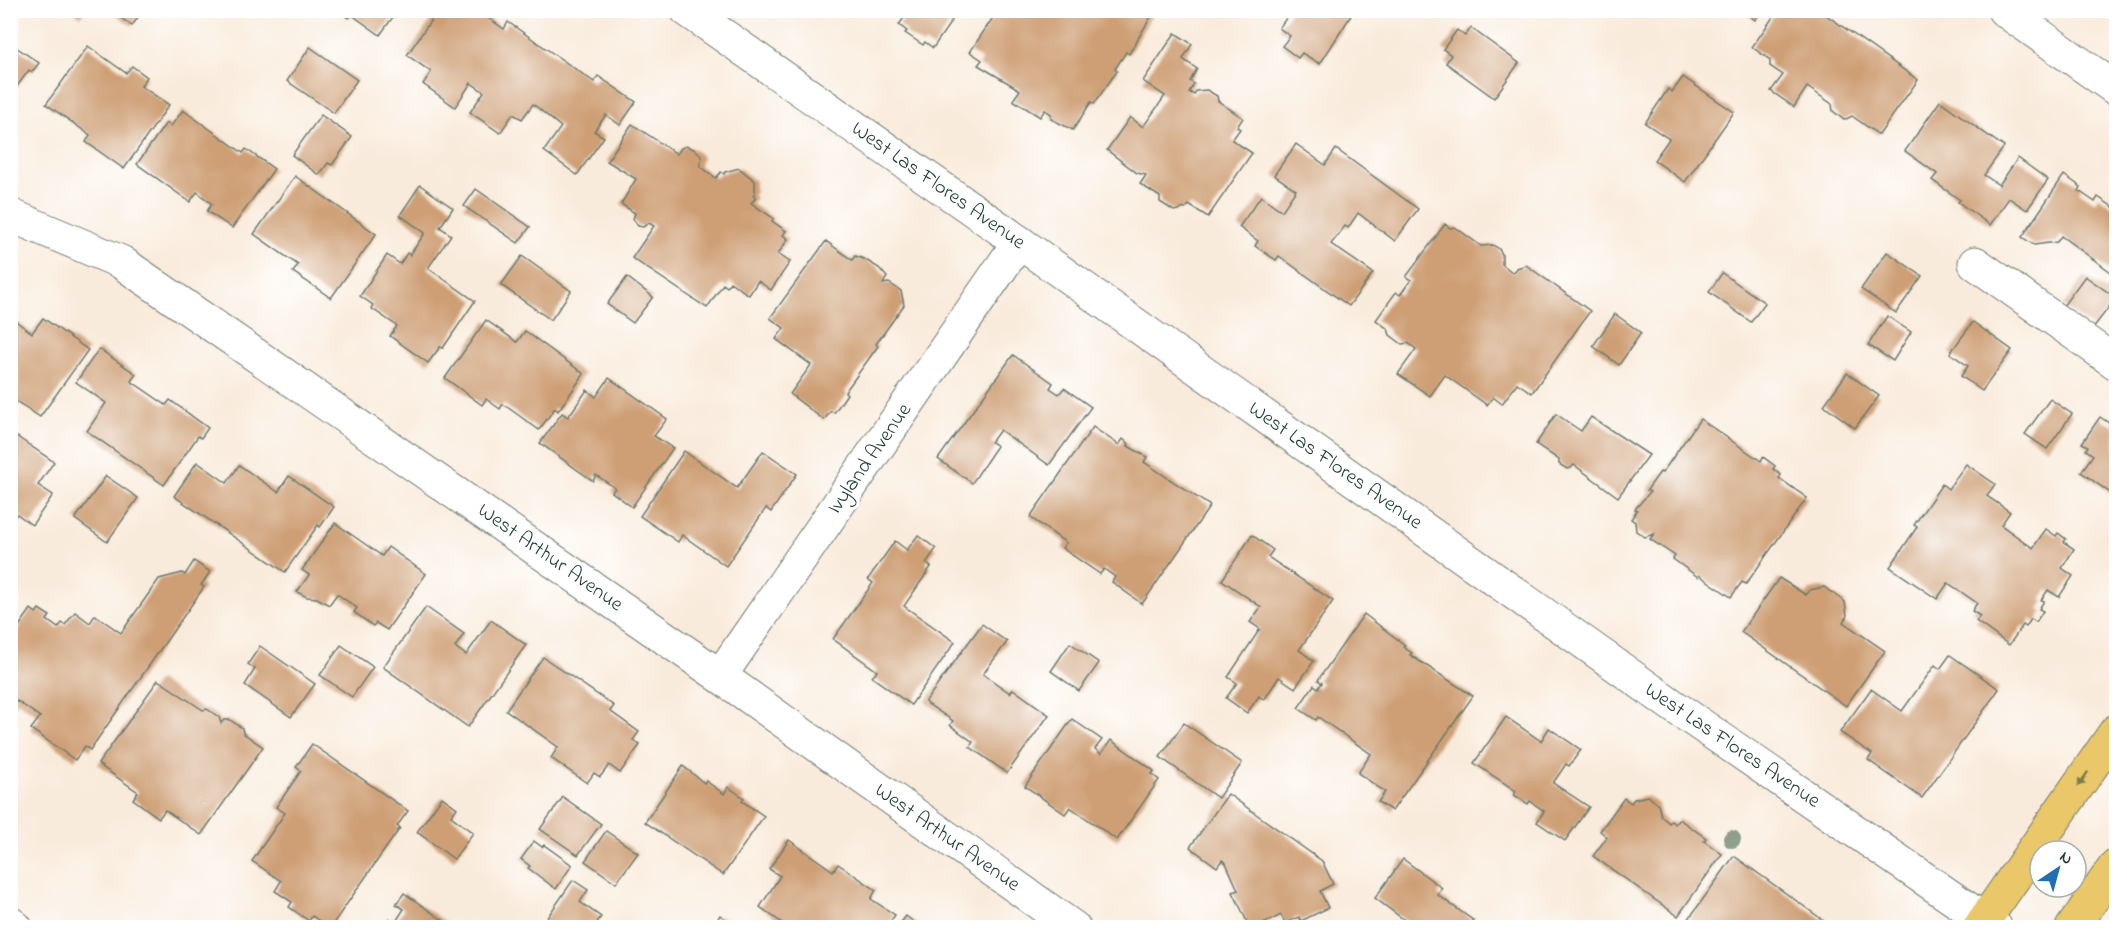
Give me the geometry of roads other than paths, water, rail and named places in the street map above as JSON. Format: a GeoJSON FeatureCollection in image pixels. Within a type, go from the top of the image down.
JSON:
{"type":"FeatureCollection","features":[{"type":"Feature","properties":{"kind":"main road"},"geometry":{"type":"LineString","coordinates":[[1987,925],[2116,731]]}},
{"type":"Feature","properties":{"kind":"main road"},"geometry":{"type":"LineString","coordinates":[[2072,927],[2116,865]]}},
{"type":"Feature","properties":{"kind":"street","name":"West Las Flores Avenue"},"geometry":{"type":"LineString","coordinates":[[687,10],[1987,925]]}},
{"type":"Feature","properties":{"kind":"street"},"geometry":{"type":"LineString","coordinates":[[2004,10],[2116,89]]}},
{"type":"Feature","properties":{"kind":"street","name":"West Arthur Avenue"},"geometry":{"type":"LineString","coordinates":[[10,215],[121,262],[720,676],[1074,927]]}},
{"type":"Feature","properties":{"kind":"street","name":"Ivyland Avenue"},"geometry":{"type":"LineString","coordinates":[[720,676],[1019,243]]}},
{"type":"Feature","properties":{"kind":"street"},"geometry":{"type":"LineString","coordinates":[[1975,263],[2116,363]]}},
{"type":"Feature","properties":{"kind":"street"},"geometry":{"type":"LineString","coordinates":[[10,923],[16,927]]}}]}
